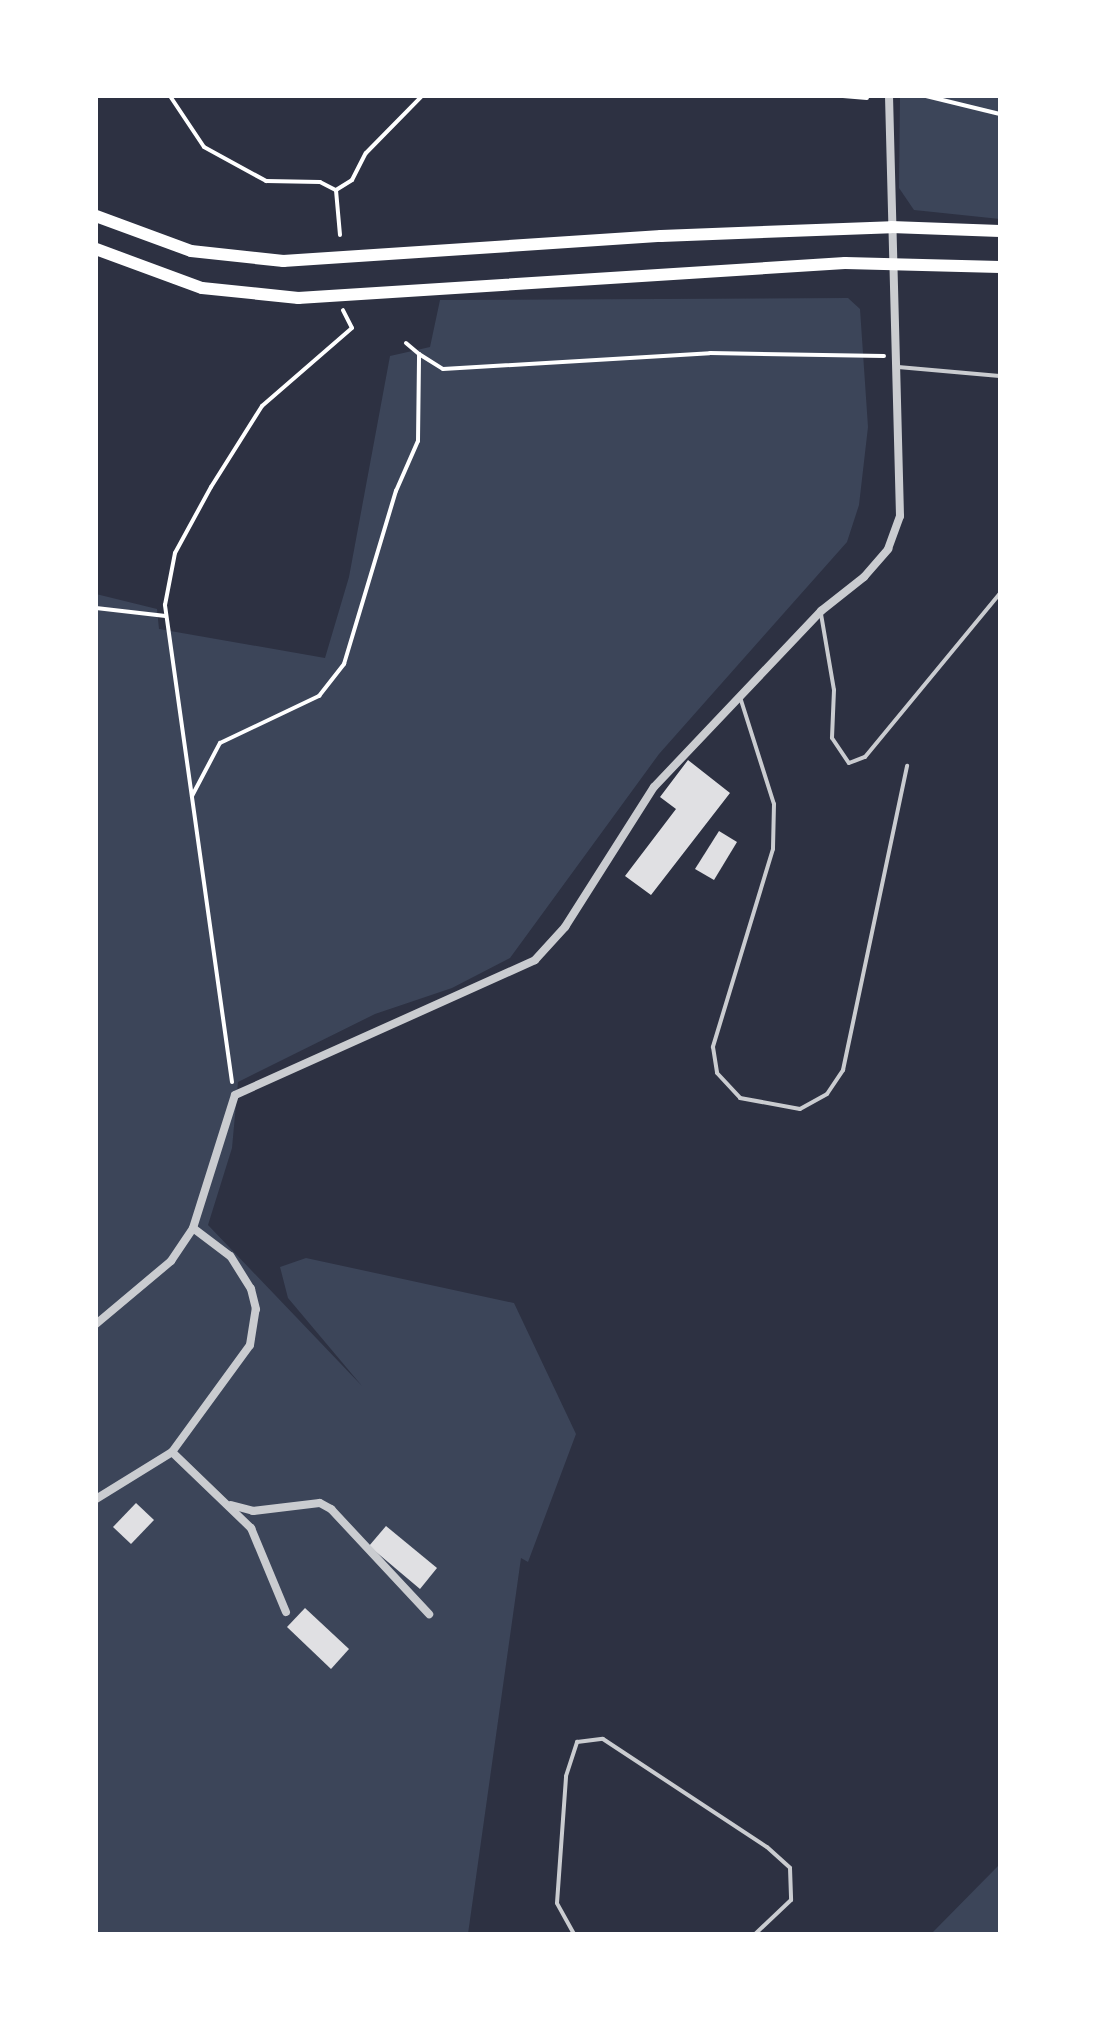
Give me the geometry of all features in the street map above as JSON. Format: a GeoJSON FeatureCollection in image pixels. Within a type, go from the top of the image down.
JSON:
{"type":"FeatureCollection","features":[{"type":"Feature","properties":{"kind":"main road"},"geometry":{"type":"LineString","coordinates":[[96,216],[191,251],[283,261],[891,227],[1000,231]]}},
{"type":"Feature","properties":{"kind":"main road"},"geometry":{"type":"LineString","coordinates":[[96,249],[202,288],[298,298],[892,265],[1000,267]]}},
{"type":"Feature","properties":{"kind":"street"},"geometry":{"type":"LineString","coordinates":[[96,1324],[162,1270],[193,1228],[235,1095],[535,960],[565,927],[654,787],[821,611],[864,577],[894,538],[900,516],[889,96]]}},
{"type":"Feature","properties":{"kind":"street"},"geometry":{"type":"LineString","coordinates":[[96,1499],[172,1452],[250,1345],[256,1309],[251,1289],[230,1256],[193,1228]]}},
{"type":"Feature","properties":{"kind":"street"},"geometry":{"type":"LineString","coordinates":[[172,1452],[231,1505],[265,1553],[286,1612]]}},
{"type":"Feature","properties":{"kind":"street"},"geometry":{"type":"LineString","coordinates":[[231,1505],[253,1511],[320,1503],[331,1509],[429,1614]]}},
{"type":"Feature","properties":{"kind":"lane"},"geometry":{"type":"LineString","coordinates":[[898,367],[1000,376]]}},
{"type":"Feature","properties":{"kind":"lane"},"geometry":{"type":"LineString","coordinates":[[821,611],[834,690],[832,738],[849,763],[865,757],[1000,593]]}},
{"type":"Feature","properties":{"kind":"lane"},"geometry":{"type":"LineString","coordinates":[[740,695],[774,804],[773,849],[713,1047],[717,1073],[740,1098],[800,1109],[827,1094],[843,1070],[907,766]]}},
{"type":"Feature","properties":{"kind":"lane"},"geometry":{"type":"LineString","coordinates":[[574,1934],[557,1903],[566,1776],[577,1742],[603,1739],[767,1847],[790,1868],[791,1900],[755,1934]]}},
{"type":"Feature","properties":{"kind":"path"},"geometry":{"type":"LineString","coordinates":[[170,96],[204,147],[266,181],[320,182],[336,190]]}},
{"type":"Feature","properties":{"kind":"path"},"geometry":{"type":"LineString","coordinates":[[336,190],[352,180],[366,153],[422,96]]}},
{"type":"Feature","properties":{"kind":"path"},"geometry":{"type":"LineString","coordinates":[[843,96],[867,98]]}},
{"type":"Feature","properties":{"kind":"path"},"geometry":{"type":"LineString","coordinates":[[926,96],[1000,114]]}},
{"type":"Feature","properties":{"kind":"path"},"geometry":{"type":"LineString","coordinates":[[336,190],[340,235]]}},
{"type":"Feature","properties":{"kind":"path"},"geometry":{"type":"LineString","coordinates":[[235,1095],[166,616],[175,553],[211,487],[262,406],[352,328],[343,310]]}},
{"type":"Feature","properties":{"kind":"path"},"geometry":{"type":"LineString","coordinates":[[406,343],[443,369],[710,353],[897,356]]}},
{"type":"Feature","properties":{"kind":"path"},"geometry":{"type":"LineString","coordinates":[[191,798],[220,743],[319,696],[344,664],[396,491],[418,441],[419,354]]}},
{"type":"Feature","properties":{"kind":"path"},"geometry":{"type":"LineString","coordinates":[[96,608],[166,616]]}},
{"type":"Feature","properties":{"kind":"shaded area"},"geometry":{"type":"Polygon","coordinates":[[[900,96],[1000,96],[1000,219],[914,210],[899,188],[900,96]]]}},
{"type":"Feature","properties":{"kind":"shaded area"},"geometry":{"type":"Polygon","coordinates":[[[848,298],[860,309],[868,427],[859,505],[847,542],[659,754],[510,958],[452,988],[375,1014],[238,1082],[232,1148],[208,1225],[362,1386],[288,1298],[280,1267],[306,1258],[514,1303],[576,1434],[528,1562],[521,1558],[468,1934],[96,1934],[96,594],[157,609],[159,629],[325,658],[349,577],[390,356],[430,347],[440,300],[848,298]]]}},
{"type":"Feature","properties":{"kind":"shaded area"},"geometry":{"type":"Polygon","coordinates":[[[1000,1864],[1000,1934],[931,1934],[1000,1864]]]}},
{"type":"Feature","properties":{"kind":"building"},"geometry":{"type":"Polygon","coordinates":[[[688,760],[730,793],[651,895],[625,876],[676,809],[660,797],[688,760]]]}},
{"type":"Feature","properties":{"kind":"building"},"geometry":{"type":"Polygon","coordinates":[[[719,831],[737,842],[714,880],[695,869],[719,831]]]}},
{"type":"Feature","properties":{"kind":"building"},"geometry":{"type":"Polygon","coordinates":[[[136,1503],[154,1520],[131,1544],[113,1527],[136,1503]]]}},
{"type":"Feature","properties":{"kind":"building"},"geometry":{"type":"Polygon","coordinates":[[[386,1526],[437,1568],[420,1589],[369,1546],[386,1526]]]}},
{"type":"Feature","properties":{"kind":"building"},"geometry":{"type":"Polygon","coordinates":[[[305,1608],[349,1649],[331,1669],[287,1627],[305,1608]]]}}]}
